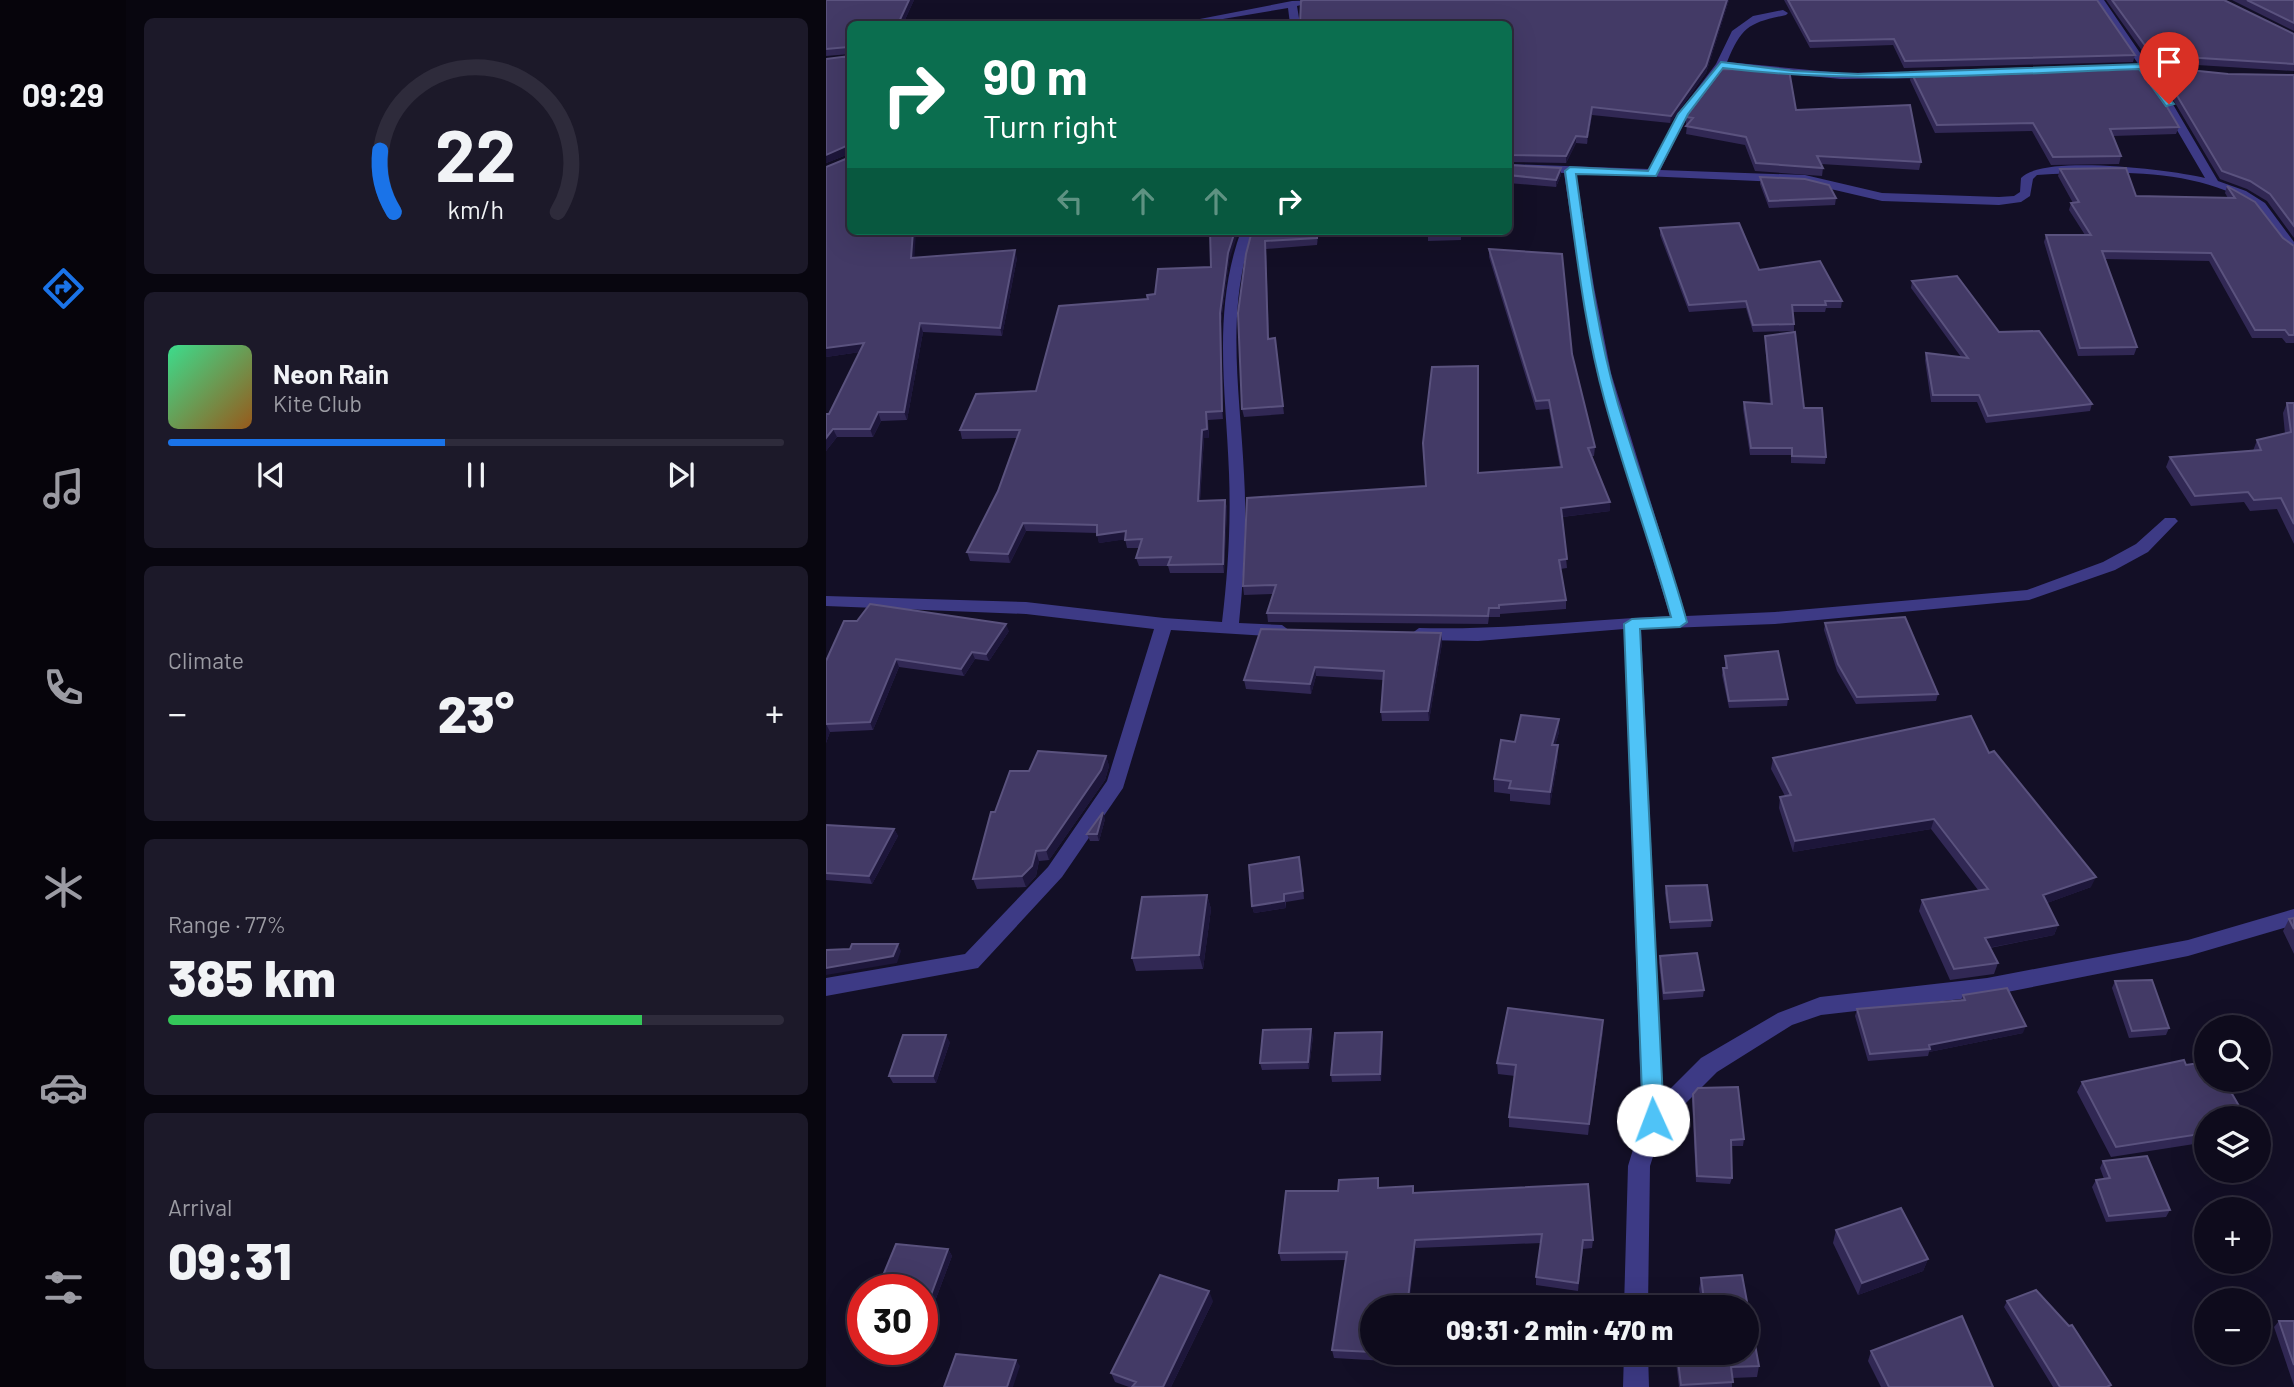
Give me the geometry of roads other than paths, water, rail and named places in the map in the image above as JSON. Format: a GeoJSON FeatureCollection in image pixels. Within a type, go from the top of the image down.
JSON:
{"type":"FeatureCollection","features":[{"type":"Feature","properties":{"kind":"street"},"geometry":{"type":"LineString","coordinates":[[1196,21],[1316,0]]}},
{"type":"Feature","properties":{"kind":"street"},"geometry":{"type":"LineString","coordinates":[[2099,0],[2142,66],[2161,89],[2213,182]]}},
{"type":"Feature","properties":{"kind":"street"},"geometry":{"type":"LineString","coordinates":[[1292,4],[1295,21]]}},
{"type":"Feature","properties":{"kind":"street"},"geometry":{"type":"LineString","coordinates":[[1652,174],[1683,114],[1721,65],[1730,37],[1739,26],[1751,19],[1783,13]]}},
{"type":"Feature","properties":{"kind":"street"},"geometry":{"type":"LineString","coordinates":[[1721,65],[1841,76],[1946,75]]}},
{"type":"Feature","properties":{"kind":"street"},"geometry":{"type":"LineString","coordinates":[[2105,68],[2142,66],[2192,72]]}},
{"type":"Feature","properties":{"kind":"street"},"geometry":{"type":"LineString","coordinates":[[1512,167],[1805,179],[1882,197],[1987,201],[2017,199],[2026,193],[2027,178],[2034,172],[2118,170],[2213,182],[2240,191],[2261,206],[2294,248]]}},
{"type":"Feature","properties":{"kind":"street"},"geometry":{"type":"LineString","coordinates":[[1570,171],[1590,310],[1612,403],[1655,534],[1680,622]]}},
{"type":"Feature","properties":{"kind":"street"},"geometry":{"type":"LineString","coordinates":[[1230,629],[1237,553],[1237,475],[1229,349],[1233,278],[1238,251],[1245,235]]}},
{"type":"Feature","properties":{"kind":"street"},"geometry":{"type":"LineString","coordinates":[[1406,634],[1525,633],[1567,626],[1775,618],[2029,595],[2109,566],[2142,548],[2170,521]]}},
{"type":"Feature","properties":{"kind":"street"},"geometry":{"type":"LineString","coordinates":[[826,601],[1026,608],[1164,624],[1305,631]]}},
{"type":"Feature","properties":{"kind":"street"},"geometry":{"type":"LineString","coordinates":[[826,987],[971,962],[1055,872],[1116,783],[1164,624]]}},
{"type":"Feature","properties":{"kind":"street"},"geometry":{"type":"LineString","coordinates":[[1632,624],[1653,1120],[1639,1166],[1636,1295]]}},
{"type":"Feature","properties":{"kind":"street"},"geometry":{"type":"LineString","coordinates":[[1653,1120],[1709,1065],[1785,1019],[1820,1006],[1987,987],[2188,948],[2294,918]]}},
{"type":"Feature","properties":{"kind":"street"},"geometry":{"type":"LineString","coordinates":[[1636,1365],[1636,1387]]}}]}
